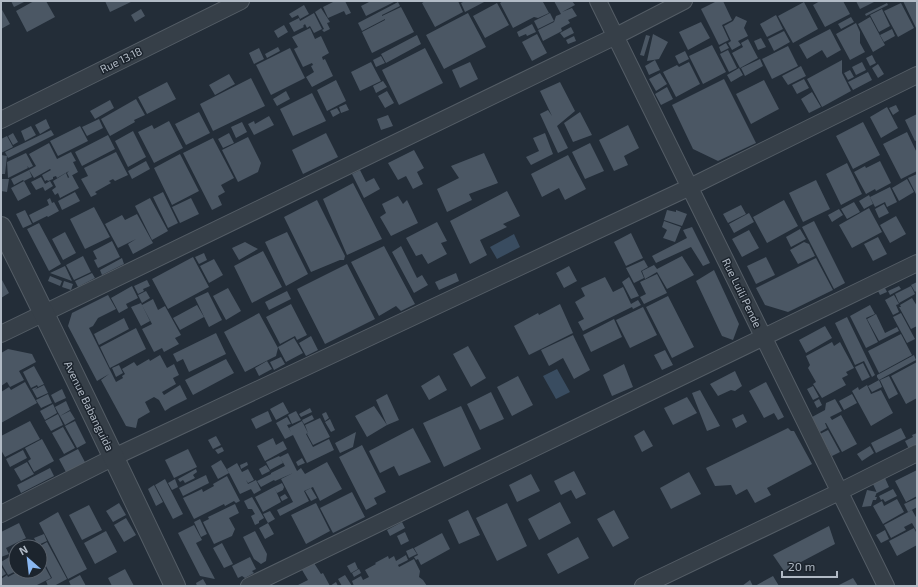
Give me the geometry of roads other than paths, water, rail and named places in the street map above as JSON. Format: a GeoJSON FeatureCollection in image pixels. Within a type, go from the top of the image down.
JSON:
{"type":"FeatureCollection","features":[{"type":"Feature","properties":{"kind":"street","name":"Rue 13.18"},"geometry":{"type":"LineString","coordinates":[[1,120],[241,1]]}},
{"type":"Feature","properties":{"kind":"street","name":"Rue Luili Pende"},"geometry":{"type":"LineString","coordinates":[[598,1],[886,586]]}},
{"type":"Feature","properties":{"kind":"street"},"geometry":{"type":"LineString","coordinates":[[1,334],[616,36],[684,1]]}},
{"type":"Feature","properties":{"kind":"street"},"geometry":{"type":"LineString","coordinates":[[1,514],[114,457],[690,187],[917,75]]}},
{"type":"Feature","properties":{"kind":"street","name":"Avenue Babanguida"},"geometry":{"type":"LineString","coordinates":[[1,227],[114,457],[175,586]]}},
{"type":"Feature","properties":{"kind":"street"},"geometry":{"type":"LineString","coordinates":[[249,586],[917,263]]}},
{"type":"Feature","properties":{"kind":"street"},"geometry":{"type":"LineString","coordinates":[[643,586],[917,453]]}},
{"type":"Feature","properties":{"kind":"water"},"geometry":{"type":"Polygon","coordinates":[[[514,234],[520,247],[497,259],[490,247],[514,234]]]}},
{"type":"Feature","properties":{"kind":"water"},"geometry":{"type":"Polygon","coordinates":[[[557,369],[570,392],[556,399],[543,376],[557,369]]]}}]}
